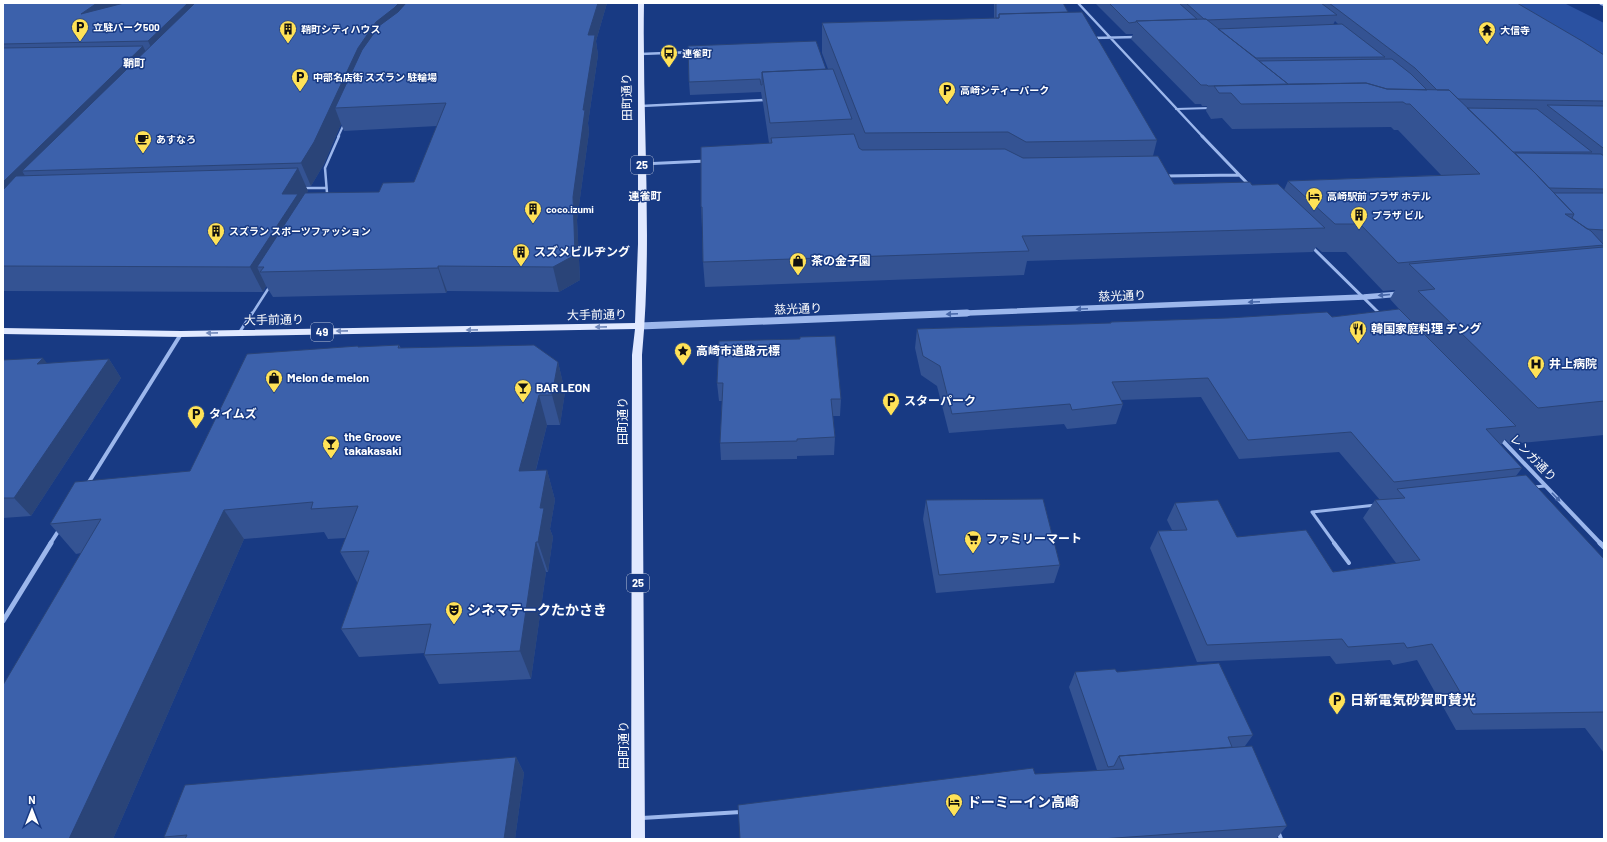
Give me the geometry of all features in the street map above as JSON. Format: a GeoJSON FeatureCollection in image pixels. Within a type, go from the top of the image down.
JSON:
{"type":"FeatureCollection","features":[{"type":"Feature","properties":{"kind":"main road","name":"田町通り"},"geometry":{"type":"LineString","coordinates":[[638,839],[637,355],[642,289],[641,3]]}},
{"type":"Feature","properties":{"kind":"main road","name":"大手前通り"},"geometry":{"type":"LineString","coordinates":[[3,331],[181,334],[640,326]]}},
{"type":"Feature","properties":{"kind":"street"},"geometry":{"type":"LineString","coordinates":[[1078,3],[1109,38],[1250,186]]}},
{"type":"Feature","properties":{"kind":"street"},"geometry":{"type":"LineString","coordinates":[[1084,39],[1144,36]]}},
{"type":"Feature","properties":{"kind":"street"},"geometry":{"type":"LineString","coordinates":[[640,54],[697,52]]}},
{"type":"Feature","properties":{"kind":"street"},"geometry":{"type":"LineString","coordinates":[[641,106],[770,100]]}},
{"type":"Feature","properties":{"kind":"street"},"geometry":{"type":"LineString","coordinates":[[642,164],[714,161]]}},
{"type":"Feature","properties":{"kind":"street"},"geometry":{"type":"LineString","coordinates":[[1158,176],[1239,175]]}},
{"type":"Feature","properties":{"kind":"street"},"geometry":{"type":"LineString","coordinates":[[1309,244],[1384,317]]}},
{"type":"Feature","properties":{"kind":"street","name":"慈光通り"},"geometry":{"type":"LineString","coordinates":[[640,326],[1364,297],[1411,293]]}},
{"type":"Feature","properties":{"kind":"street"},"geometry":{"type":"LineString","coordinates":[[82,493],[181,334]]}},
{"type":"Feature","properties":{"kind":"street","name":"レンガ通り"},"geometry":{"type":"LineString","coordinates":[[1497,435],[1604,547]]}},
{"type":"Feature","properties":{"kind":"street"},"geometry":{"type":"LineString","coordinates":[[3,621],[61,527]]}},
{"type":"Feature","properties":{"kind":"lane"},"geometry":{"type":"LineString","coordinates":[[1176,109],[1215,108]]}},
{"type":"Feature","properties":{"kind":"lane"},"geometry":{"type":"LineString","coordinates":[[323,200],[327,193],[325,188],[325,168],[346,119]]}},
{"type":"Feature","properties":{"kind":"lane"},"geometry":{"type":"LineString","coordinates":[[302,188],[325,188]]}},
{"type":"Feature","properties":{"kind":"lane"},"geometry":{"type":"LineString","coordinates":[[239,333],[271,284]]}},
{"type":"Feature","properties":{"kind":"lane"},"geometry":{"type":"LineString","coordinates":[[1531,488],[1545,486]]}},
{"type":"Feature","properties":{"kind":"lane"},"geometry":{"type":"LineString","coordinates":[[1349,563],[1312,512],[1382,504]]}},
{"type":"Feature","properties":{"kind":"lane"},"geometry":{"type":"LineString","coordinates":[[639,818],[748,812]]}},
{"type":"Feature","properties":{"kind":"lane"},"geometry":{"type":"LineString","coordinates":[[1275,826],[1281,839]]}},
{"type":"Feature","properties":{"kind":"shaded area"},"geometry":{"type":"Polygon","coordinates":[[[1456,3],[1564,3],[1604,23],[1604,86],[1456,3]]]}},
{"type":"Feature","properties":{"kind":"building"},"geometry":{"type":"Polygon","coordinates":[[[3,3],[97,3],[81,14],[124,3],[188,3],[148,41],[3,44],[3,3]]]}},
{"type":"Feature","properties":{"kind":"building"},"geometry":{"type":"Polygon","coordinates":[[[195,3],[399,3],[376,22],[358,48],[314,142],[301,163],[22,171],[195,3]]]}},
{"type":"Feature","properties":{"kind":"building"},"geometry":{"type":"Polygon","coordinates":[[[406,3],[598,3],[588,35],[595,35],[583,110],[585,110],[573,197],[575,255],[553,267],[438,266],[438,268],[260,272],[264,267],[257,267],[305,193],[379,192],[383,183],[414,182],[446,103],[335,108],[362,50],[379,26],[398,12],[406,3]]]}},
{"type":"Feature","properties":{"kind":"building"},"geometry":{"type":"Polygon","coordinates":[[[996,3],[1063,3],[1068,12],[999,14],[999,18],[996,18],[996,3]]]}},
{"type":"Feature","properties":{"kind":"building"},"geometry":{"type":"Polygon","coordinates":[[[1109,3],[1179,3],[1197,19],[1136,21],[1129,23],[1109,3]]]}},
{"type":"Feature","properties":{"kind":"building"},"geometry":{"type":"Polygon","coordinates":[[[1186,3],[1321,3],[1337,15],[1207,20],[1186,3]]]}},
{"type":"Feature","properties":{"kind":"building","name":"大信寺"},"geometry":{"type":"Polygon","coordinates":[[[1329,3],[1517,3],[1604,55],[1604,101],[1458,99],[1449,90],[1437,90],[1415,68],[1329,3]]]}},
{"type":"Feature","properties":{"kind":"building"},"geometry":{"type":"Polygon","coordinates":[[[1082,12],[1157,140],[1026,142],[1008,132],[865,133],[822,23],[999,18],[999,14],[1082,12]]]}},
{"type":"Feature","properties":{"kind":"building"},"geometry":{"type":"Polygon","coordinates":[[[1206,19],[1288,84],[1201,85],[1136,21],[1206,19]]]}},
{"type":"Feature","properties":{"kind":"building"},"geometry":{"type":"Polygon","coordinates":[[[1342,24],[1385,57],[1256,58],[1218,29],[1342,24]]]}},
{"type":"Feature","properties":{"kind":"building"},"geometry":{"type":"Polygon","coordinates":[[[816,41],[826,69],[762,72],[762,85],[760,79],[689,82],[688,46],[816,41]]]}},
{"type":"Feature","properties":{"kind":"building"},"geometry":{"type":"Polygon","coordinates":[[[143,46],[3,182],[3,48],[143,46]]]}},
{"type":"Feature","properties":{"kind":"building"},"geometry":{"type":"Polygon","coordinates":[[[1392,59],[1411,74],[1427,90],[1387,89],[1366,83],[1288,84],[1259,61],[1392,59]]]}},
{"type":"Feature","properties":{"kind":"building"},"geometry":{"type":"Polygon","coordinates":[[[833,69],[852,119],[770,123],[762,72],[833,69]]]}},
{"type":"Feature","properties":{"kind":"building"},"geometry":{"type":"Polygon","coordinates":[[[1366,83],[1387,89],[1449,90],[1536,174],[1574,214],[1565,214],[1591,231],[1604,245],[1398,263],[1360,224],[1335,224],[1288,181],[1480,174],[1410,104],[1403,102],[1241,104],[1231,93],[1219,93],[1214,86],[1366,83]]]}},
{"type":"Feature","properties":{"kind":"building"},"geometry":{"type":"Polygon","coordinates":[[[1547,105],[1604,106],[1604,148],[1603,148],[1547,105]]]}},
{"type":"Feature","properties":{"kind":"building"},"geometry":{"type":"Polygon","coordinates":[[[1467,108],[1537,109],[1592,152],[1513,152],[1467,108]]]}},
{"type":"Feature","properties":{"kind":"building"},"geometry":{"type":"Polygon","coordinates":[[[854,134],[859,148],[862,150],[1005,149],[1023,158],[1158,156],[1174,184],[1250,182],[1252,185],[1278,184],[1325,228],[1022,236],[1029,251],[703,262],[701,147],[772,143],[771,138],[854,134]]]}},
{"type":"Feature","properties":{"kind":"building"},"geometry":{"type":"Polygon","coordinates":[[[1515,153],[1601,154],[1604,156],[1604,189],[1549,188],[1515,153]]]}},
{"type":"Feature","properties":{"kind":"building"},"geometry":{"type":"Polygon","coordinates":[[[298,168],[282,194],[298,194],[250,267],[3,266],[3,190],[16,176],[298,168]]]}},
{"type":"Feature","properties":{"kind":"building"},"geometry":{"type":"Polygon","coordinates":[[[1554,193],[1604,193],[1604,230],[1587,229],[1572,218],[1574,214],[1554,193]]]}},
{"type":"Feature","properties":{"kind":"building"},"geometry":{"type":"Polygon","coordinates":[[[1604,247],[1604,401],[1538,408],[1418,291],[1435,289],[1409,264],[1604,247]]]}},
{"type":"Feature","properties":{"kind":"building"},"geometry":{"type":"Polygon","coordinates":[[[1399,309],[1516,426],[1486,429],[1522,468],[1394,482],[1351,432],[1248,440],[1208,378],[1112,382],[1123,404],[1072,410],[1070,404],[952,414],[940,366],[923,356],[917,329],[1111,323],[1327,312],[1332,317],[1399,309]]]}},
{"type":"Feature","properties":{"kind":"building"},"geometry":{"type":"Polygon","coordinates":[[[835,336],[841,399],[831,399],[835,437],[797,439],[797,441],[720,443],[723,383],[717,383],[719,341],[800,339],[800,337],[835,336]]]}},
{"type":"Feature","properties":{"kind":"building"},"geometry":{"type":"Polygon","coordinates":[[[399,345],[398,348],[534,345],[558,362],[552,395],[539,395],[519,471],[547,470],[540,508],[544,508],[538,542],[536,542],[520,651],[424,655],[431,624],[341,629],[369,551],[340,552],[358,506],[311,509],[313,502],[224,510],[69,839],[3,839],[3,685],[101,519],[50,524],[75,482],[190,471],[247,354],[358,346],[399,345]]]}},
{"type":"Feature","properties":{"kind":"building"},"geometry":{"type":"Polygon","coordinates":[[[43,358],[37,364],[109,359],[14,498],[3,498],[3,360],[43,358]]]}},
{"type":"Feature","properties":{"kind":"building"},"geometry":{"type":"Polygon","coordinates":[[[1526,475],[1604,559],[1604,712],[1473,714],[1432,644],[1407,648],[1404,643],[1348,647],[1342,639],[1207,645],[1158,531],[1187,530],[1175,503],[1218,500],[1237,537],[1306,530],[1333,572],[1420,560],[1375,500],[1405,498],[1397,489],[1526,475]]]}},
{"type":"Feature","properties":{"kind":"building"},"geometry":{"type":"Polygon","coordinates":[[[1043,499],[1060,565],[939,575],[926,500],[1043,499]]]}},
{"type":"Feature","properties":{"kind":"building"},"geometry":{"type":"Polygon","coordinates":[[[1219,663],[1253,735],[1228,737],[1232,747],[1119,756],[1114,766],[1108,767],[1075,672],[1115,669],[1117,672],[1219,663]]]}},
{"type":"Feature","properties":{"kind":"building"},"geometry":{"type":"Polygon","coordinates":[[[1252,746],[1287,826],[1101,839],[740,839],[738,805],[1033,768],[1035,774],[1124,769],[1119,756],[1252,746]]]}},
{"type":"Feature","properties":{"kind":"building"},"geometry":{"type":"Polygon","coordinates":[[[516,757],[504,839],[185,839],[187,835],[164,837],[185,785],[516,757]]]}},
{"type":"Feature","properties":{"kind":"place","name":"立駐パーク500"},"geometry":{"type":"Point","coordinates":[80,42]}},
{"type":"Feature","properties":{"kind":"place","name":"鞘町シティハウス"},"geometry":{"type":"Point","coordinates":[288,44]}},
{"type":"Feature","properties":{"kind":"place","name":"大信寺"},"geometry":{"type":"Point","coordinates":[1487,45]}},
{"type":"Feature","properties":{"kind":"place","name":"連雀町"},"geometry":{"type":"Point","coordinates":[669,68]}},
{"type":"Feature","properties":{"kind":"place","name":"中部名店街 スズラン 駐輪場"},"geometry":{"type":"Point","coordinates":[300,92]}},
{"type":"Feature","properties":{"kind":"place","name":"高崎シティーパーク"},"geometry":{"type":"Point","coordinates":[947,105]}},
{"type":"Feature","properties":{"kind":"place","name":"あすなろ"},"geometry":{"type":"Point","coordinates":[143,154]}},
{"type":"Feature","properties":{"kind":"place","name":"高崎駅前 プラザ ホテル"},"geometry":{"type":"Point","coordinates":[1314,211]}},
{"type":"Feature","properties":{"kind":"place","name":"coco.izumi"},"geometry":{"type":"Point","coordinates":[533,224]}},
{"type":"Feature","properties":{"kind":"place","name":"プラザ ビル"},"geometry":{"type":"Point","coordinates":[1359,230]}},
{"type":"Feature","properties":{"kind":"place","name":"スズラン スポーツファッション"},"geometry":{"type":"Point","coordinates":[216,246]}},
{"type":"Feature","properties":{"kind":"place","name":"スズメビルヂング"},"geometry":{"type":"Point","coordinates":[521,267]}},
{"type":"Feature","properties":{"kind":"place","name":"茶の金子園"},"geometry":{"type":"Point","coordinates":[798,276]}},
{"type":"Feature","properties":{"kind":"place","name":"韓国家庭料理 チング"},"geometry":{"type":"Point","coordinates":[1358,344]}},
{"type":"Feature","properties":{"kind":"place","name":"高崎市道路元標"},"geometry":{"type":"Point","coordinates":[683,366]}},
{"type":"Feature","properties":{"kind":"place","name":"井上病院"},"geometry":{"type":"Point","coordinates":[1536,379]}},
{"type":"Feature","properties":{"kind":"place","name":"Melon de melon"},"geometry":{"type":"Point","coordinates":[274,393]}},
{"type":"Feature","properties":{"kind":"place","name":"BAR LEON"},"geometry":{"type":"Point","coordinates":[523,403]}},
{"type":"Feature","properties":{"kind":"place","name":"スターパーク"},"geometry":{"type":"Point","coordinates":[891,416]}},
{"type":"Feature","properties":{"kind":"place","name":"タイムズ"},"geometry":{"type":"Point","coordinates":[196,429]}},
{"type":"Feature","properties":{"kind":"place","name":"the Groove takakasaki"},"geometry":{"type":"Point","coordinates":[331,459]}},
{"type":"Feature","properties":{"kind":"place","name":"ファミリーマート"},"geometry":{"type":"Point","coordinates":[973,554]}},
{"type":"Feature","properties":{"kind":"place","name":"シネマテークたかさき"},"geometry":{"type":"Point","coordinates":[454,625]}},
{"type":"Feature","properties":{"kind":"place","name":"日新電気砂賀町賛光"},"geometry":{"type":"Point","coordinates":[1337,715]}},
{"type":"Feature","properties":{"kind":"place","name":"ドーミーイン高崎"},"geometry":{"type":"Point","coordinates":[954,817]}},
{"type":"Feature","properties":{"kind":"district","name":"鞘町"},"geometry":{"type":"Point","coordinates":[134,63]}},
{"type":"Feature","properties":{"kind":"district","name":"連雀町"},"geometry":{"type":"Point","coordinates":[645,196]}}]}
